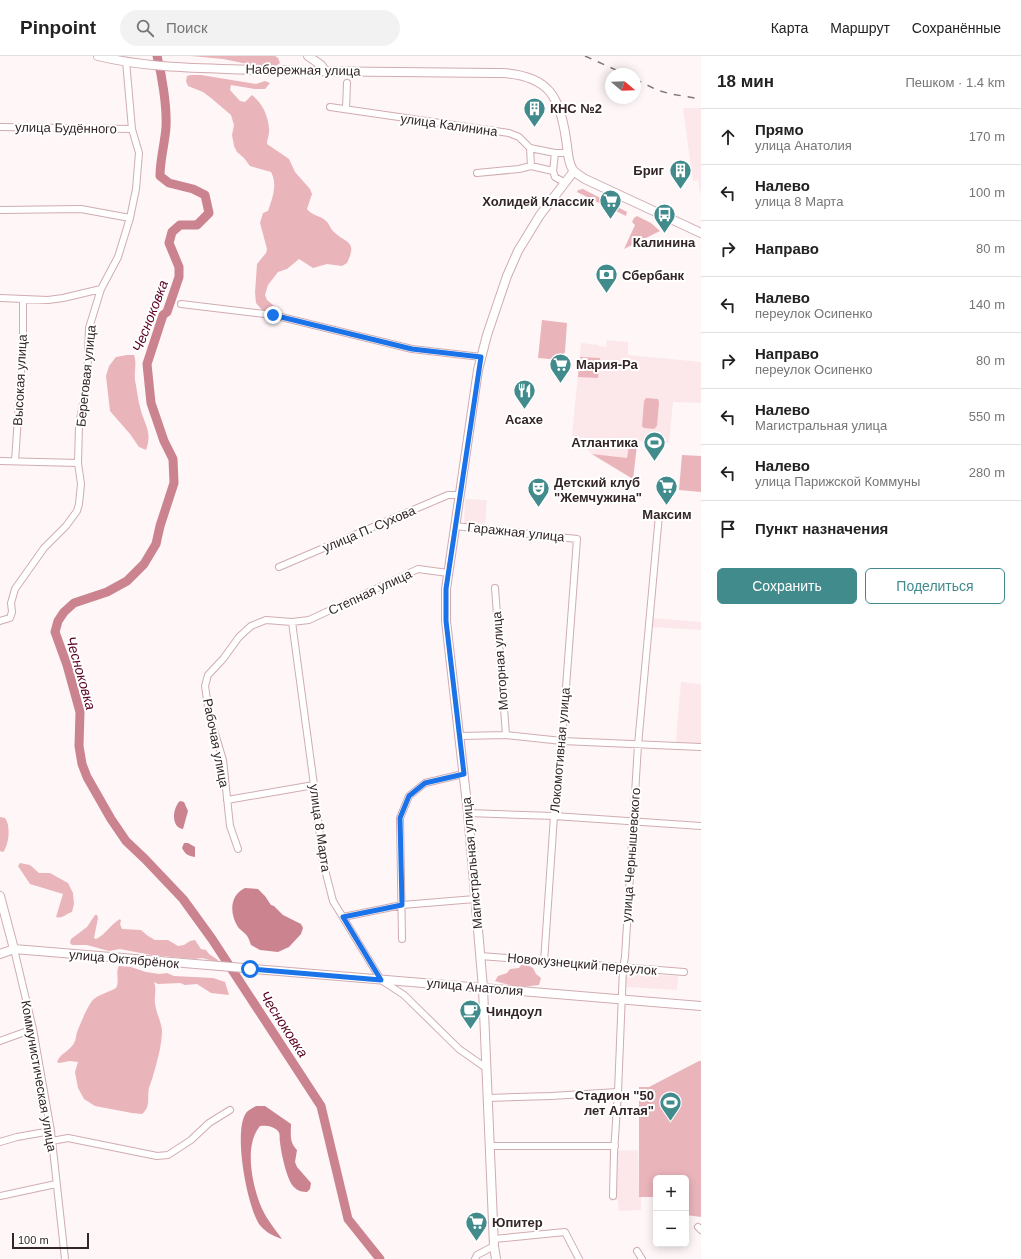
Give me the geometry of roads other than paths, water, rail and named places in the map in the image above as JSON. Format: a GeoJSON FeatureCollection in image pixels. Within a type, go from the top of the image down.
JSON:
{"type":"FeatureCollection","features":[{"type":"Feature","properties":{"kind":"street","name":"Набережная улица"},"geometry":{"type":"LineString","coordinates":[[98,56],[142,64],[187,68],[518,75],[533,79],[545,87],[554,96],[561,112],[569,160],[574,171]]}},
{"type":"Feature","properties":{"kind":"street"},"geometry":{"type":"LineString","coordinates":[[308,56],[320,65],[325,72]]}},
{"type":"Feature","properties":{"kind":"street","name":"Береговая улица"},"geometry":{"type":"LineString","coordinates":[[0,621],[10,618],[12,612],[11,603],[15,589],[44,548],[66,526],[77,511],[81,484],[78,463],[79,425],[86,382],[89,328],[101,289],[118,257],[130,218],[136,189],[139,153],[132,129],[126,61]]}},
{"type":"Feature","properties":{"kind":"street"},"geometry":{"type":"LineString","coordinates":[[346,109],[347,83]]}},
{"type":"Feature","properties":{"kind":"street","name":"улица Калинина"},"geometry":{"type":"LineString","coordinates":[[330,107],[509,133],[519,138],[530,148]]}},
{"type":"Feature","properties":{"kind":"street","name":"улица Будённого"},"geometry":{"type":"LineString","coordinates":[[0,127],[132,129]]}},
{"type":"Feature","properties":{"kind":"street"},"geometry":{"type":"LineString","coordinates":[[531,166],[530,148],[555,153],[568,153]]}},
{"type":"Feature","properties":{"kind":"street"},"geometry":{"type":"LineString","coordinates":[[555,153],[553,171],[555,177],[565,183]]}},
{"type":"Feature","properties":{"kind":"street"},"geometry":{"type":"LineString","coordinates":[[477,173],[519,169],[531,166],[553,171]]}},
{"type":"Feature","properties":{"kind":"street"},"geometry":{"type":"LineString","coordinates":[[574,171],[585,179],[701,233]]}},
{"type":"Feature","properties":{"kind":"street","name":"Магистральная улица"},"geometry":{"type":"LineString","coordinates":[[496,1259],[483,988],[468,813],[446,621],[446,589],[481,357],[487,335],[507,276],[518,251],[540,215],[574,171]]}},
{"type":"Feature","properties":{"kind":"street"},"geometry":{"type":"LineString","coordinates":[[0,210],[81,208],[130,218]]}},
{"type":"Feature","properties":{"kind":"street"},"geometry":{"type":"LineString","coordinates":[[0,298],[48,300],[101,289]]}},
{"type":"Feature","properties":{"kind":"street","name":"Высокая улица"},"geometry":{"type":"LineString","coordinates":[[15,461],[23,344],[23,299]]}},
{"type":"Feature","properties":{"kind":"street"},"geometry":{"type":"LineString","coordinates":[[182,304],[273,315],[412,349],[481,357]]}},
{"type":"Feature","properties":{"kind":"street"},"geometry":{"type":"LineString","coordinates":[[0,461],[78,463]]}},
{"type":"Feature","properties":{"kind":"street","name":"улица П. Сухова"},"geometry":{"type":"LineString","coordinates":[[279,566],[448,496],[459,495]]}},
{"type":"Feature","properties":{"kind":"street","name":"улица Чернышевского"},"geometry":{"type":"LineString","coordinates":[[613,1196],[622,1000],[622,968],[625,957],[638,745],[659,515]]}},
{"type":"Feature","properties":{"kind":"street","name":"Гаражная улица"},"geometry":{"type":"LineString","coordinates":[[456,526],[577,539]]}},
{"type":"Feature","properties":{"kind":"street","name":"Локомотивная улица"},"geometry":{"type":"LineString","coordinates":[[544,962],[554,816],[562,740],[577,539]]}},
{"type":"Feature","properties":{"kind":"street","name":"Степная улица"},"geometry":{"type":"LineString","coordinates":[[292,622],[309,620],[418,569],[448,573]]}},
{"type":"Feature","properties":{"kind":"street","name":"Моторная улица"},"geometry":{"type":"LineString","coordinates":[[495,588],[506,735]]}},
{"type":"Feature","properties":{"kind":"street","name":"Рабочая улица"},"geometry":{"type":"LineString","coordinates":[[238,849],[230,826],[223,760],[209,714],[205,686],[208,675],[223,659],[239,637],[251,626],[266,620],[292,622]]}},
{"type":"Feature","properties":{"kind":"street","name":"улица 8 Марта"},"geometry":{"type":"LineString","coordinates":[[292,622],[323,862],[333,901],[381,980],[404,995],[459,1048],[486,1068]]}},
{"type":"Feature","properties":{"kind":"street"},"geometry":{"type":"LineString","coordinates":[[459,736],[506,735],[638,745],[701,747]]}},
{"type":"Feature","properties":{"kind":"street"},"geometry":{"type":"LineString","coordinates":[[402,939],[400,818],[409,796],[425,783],[464,774]]}},
{"type":"Feature","properties":{"kind":"street","name":"Рабочая улица"},"geometry":{"type":"LineString","coordinates":[[227,800],[314,784]]}},
{"type":"Feature","properties":{"kind":"street"},"geometry":{"type":"LineString","coordinates":[[468,813],[554,816],[701,826]]}},
{"type":"Feature","properties":{"kind":"street","name":"Коммунистическая улица"},"geometry":{"type":"LineString","coordinates":[[0,896],[33,1029],[51,1131],[64,1259]]}},
{"type":"Feature","properties":{"kind":"street"},"geometry":{"type":"LineString","coordinates":[[343,917],[402,905],[475,900]]}},
{"type":"Feature","properties":{"kind":"street","name":"улица Октябрёнок"},"geometry":{"type":"LineString","coordinates":[[0,954],[14,949],[250,969]]}},
{"type":"Feature","properties":{"kind":"street","name":"Новокузнецкий переулок"},"geometry":{"type":"LineString","coordinates":[[480,956],[684,972]]}},
{"type":"Feature","properties":{"kind":"street","name":"улица Анатолия"},"geometry":{"type":"LineString","coordinates":[[250,969],[701,1006]]}},
{"type":"Feature","properties":{"kind":"street"},"geometry":{"type":"LineString","coordinates":[[0,1041],[33,1029]]}},
{"type":"Feature","properties":{"kind":"street"},"geometry":{"type":"LineString","coordinates":[[488,1098],[618,1092]]}},
{"type":"Feature","properties":{"kind":"street"},"geometry":{"type":"LineString","coordinates":[[52,1141],[68,1138],[158,1156],[168,1155],[191,1140],[209,1123],[230,1110]]}},
{"type":"Feature","properties":{"kind":"street"},"geometry":{"type":"LineString","coordinates":[[0,1142],[17,1137],[51,1131]]}},
{"type":"Feature","properties":{"kind":"street"},"geometry":{"type":"LineString","coordinates":[[490,1146],[615,1146]]}},
{"type":"Feature","properties":{"kind":"street"},"geometry":{"type":"LineString","coordinates":[[0,1196],[56,1184]]}},
{"type":"Feature","properties":{"kind":"street"},"geometry":{"type":"LineString","coordinates":[[474,1259],[494,1242],[565,1232],[578,1259]]}},
{"type":"Feature","properties":{"kind":"street"},"geometry":{"type":"LineString","coordinates":[[637,1251],[642,1259]]}},
{"type":"Feature","properties":{"kind":"waterway","name":"Чесноковка"},"geometry":{"type":"LineString","coordinates":[[157,56],[166,110],[160,176],[169,183],[193,189],[205,195],[209,213],[197,225],[180,225],[172,232],[169,243],[179,267],[179,277],[167,312],[163,315],[147,364],[151,403],[164,441],[173,459],[174,483],[160,526],[156,544],[144,564],[127,581],[107,592],[74,603],[64,612],[58,621],[55,632],[67,665],[80,712],[79,746],[82,764],[87,777],[111,819],[126,841],[183,899],[212,939],[321,1106],[348,1219],[380,1259]]}},
{"type":"Feature","properties":{"kind":"railway"},"geometry":{"type":"LineString","coordinates":[[585,56],[612,68]]}},
{"type":"Feature","properties":{"kind":"railway"},"geometry":{"type":"LineString","coordinates":[[641,82],[657,90],[671,94],[701,99]]}},
{"type":"Feature","properties":{"kind":"place","name":"КНС №2"},"geometry":{"type":"Point","coordinates":[535,128]}},
{"type":"Feature","properties":{"kind":"place","name":"Бриг"},"geometry":{"type":"Point","coordinates":[680,190]}},
{"type":"Feature","properties":{"kind":"place","name":"Холидей Классик"},"geometry":{"type":"Point","coordinates":[610,220]}},
{"type":"Feature","properties":{"kind":"place","name":"Калинина"},"geometry":{"type":"Point","coordinates":[664,234]}},
{"type":"Feature","properties":{"kind":"place","name":"Сбербанк"},"geometry":{"type":"Point","coordinates":[606,294]}},
{"type":"Feature","properties":{"kind":"place","name":"Мария-Ра"},"geometry":{"type":"Point","coordinates":[561,384]}},
{"type":"Feature","properties":{"kind":"place","name":"Асахе"},"geometry":{"type":"Point","coordinates":[524,410]}},
{"type":"Feature","properties":{"kind":"place","name":"Атлантика"},"geometry":{"type":"Point","coordinates":[654,462]}},
{"type":"Feature","properties":{"kind":"place","name":"Максим"},"geometry":{"type":"Point","coordinates":[667,506]}},
{"type":"Feature","properties":{"kind":"place","name":"Детский клуб \"Жемчужина\""},"geometry":{"type":"Point","coordinates":[539,508]}},
{"type":"Feature","properties":{"kind":"place","name":"Чиндоул"},"geometry":{"type":"Point","coordinates":[470,1030]}},
{"type":"Feature","properties":{"kind":"place","name":"Стадион \"50 лет Алтая\""},"geometry":{"type":"Point","coordinates":[670,1122]}},
{"type":"Feature","properties":{"kind":"place","name":"Юпитер"},"geometry":{"type":"Point","coordinates":[476,1242]}}]}
